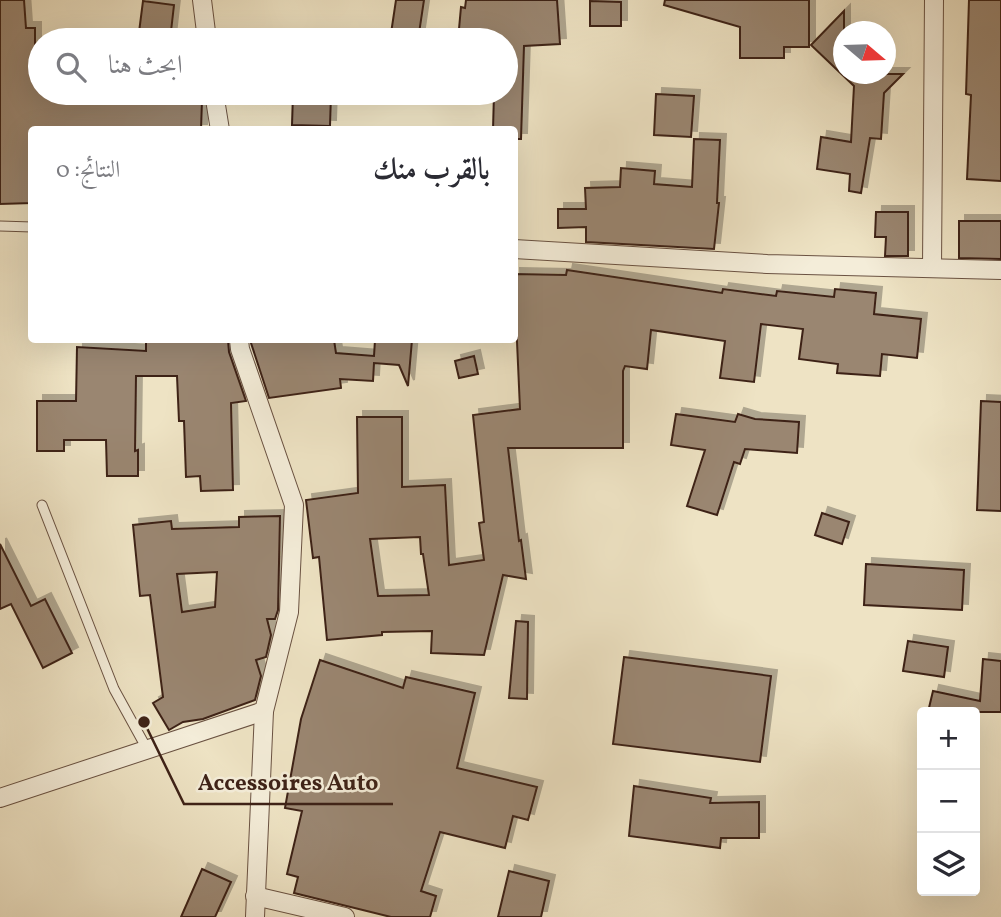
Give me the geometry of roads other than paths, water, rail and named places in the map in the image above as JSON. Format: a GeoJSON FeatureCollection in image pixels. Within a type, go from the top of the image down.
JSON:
{"type":"FeatureCollection","features":[{"type":"Feature","properties":{"kind":"street"},"geometry":{"type":"LineString","coordinates":[[202,0],[206,28]]}},
{"type":"Feature","properties":{"kind":"street"},"geometry":{"type":"LineString","coordinates":[[932,268],[934,0]]}},
{"type":"Feature","properties":{"kind":"street"},"geometry":{"type":"LineString","coordinates":[[217,105],[219,126]]}},
{"type":"Feature","properties":{"kind":"street"},"geometry":{"type":"LineString","coordinates":[[518,249],[767,264],[1001,270]]}},
{"type":"Feature","properties":{"kind":"street"},"geometry":{"type":"LineString","coordinates":[[239,343],[294,505],[289,612],[264,711],[255,917]]}},
{"type":"Feature","properties":{"kind":"street"},"geometry":{"type":"LineString","coordinates":[[0,797],[264,711]]}},
{"type":"Feature","properties":{"kind":"street"},"geometry":{"type":"LineString","coordinates":[[256,896],[345,917]]}},
{"type":"Feature","properties":{"kind":"lane"},"geometry":{"type":"LineString","coordinates":[[0,226],[28,227]]}},
{"type":"Feature","properties":{"kind":"lane"},"geometry":{"type":"LineString","coordinates":[[42,505],[114,689],[147,749]]}},
{"type":"Feature","properties":{"kind":"place","name":"Accessoires Auto"},"geometry":{"type":"Point","coordinates":[144,722]}}]}
